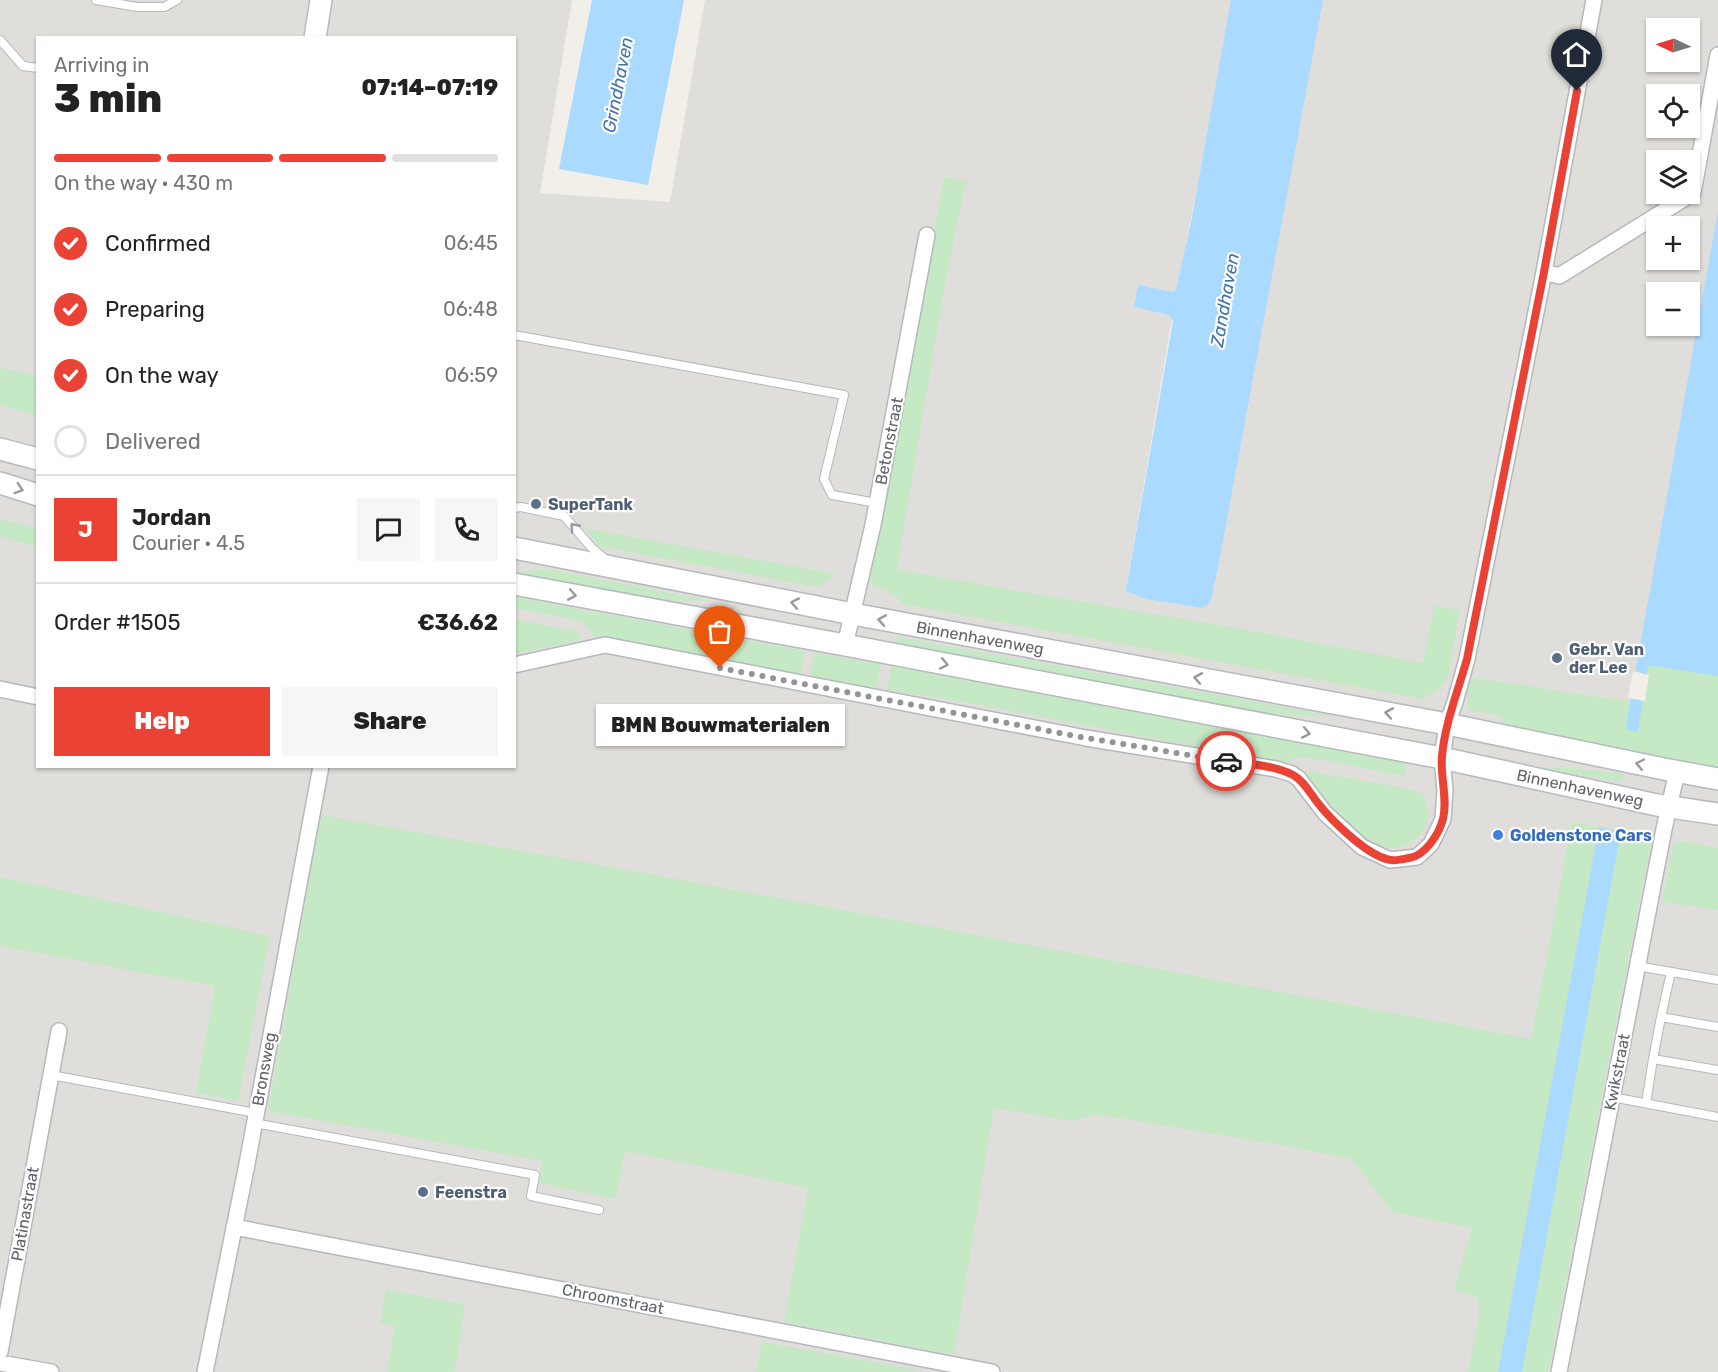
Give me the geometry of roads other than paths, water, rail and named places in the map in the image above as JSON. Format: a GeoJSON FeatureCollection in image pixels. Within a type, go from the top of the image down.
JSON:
{"type":"FeatureCollection","features":[{"type":"Feature","properties":{"kind":"main road"},"geometry":{"type":"LineString","coordinates":[[315,36],[321,0]]}},
{"type":"Feature","properties":{"kind":"main road"},"geometry":{"type":"LineString","coordinates":[[0,449],[36,458]]}},
{"type":"Feature","properties":{"kind":"main road"},"geometry":{"type":"LineString","coordinates":[[0,483],[36,494]]}},
{"type":"Feature","properties":{"kind":"main road","name":"Binnenhavenweg"},"geometry":{"type":"LineString","coordinates":[[516,548],[853,614],[1447,723],[1718,779]]}},
{"type":"Feature","properties":{"kind":"main road","name":"Binnenhavenweg"},"geometry":{"type":"LineString","coordinates":[[516,584],[1442,758],[1669,806],[1718,814]]}},
{"type":"Feature","properties":{"kind":"street"},"geometry":{"type":"LineString","coordinates":[[516,665],[605,645],[1086,738],[1276,769],[1299,779],[1325,813],[1362,847],[1390,860],[1417,857],[1431,844],[1443,819],[1445,790],[1442,758],[1447,723],[1467,659],[1544,272],[1593,0]]}},
{"type":"Feature","properties":{"kind":"street"},"geometry":{"type":"LineString","coordinates":[[1544,272],[1559,276],[1693,193],[1718,56]]}},
{"type":"Feature","properties":{"kind":"street","name":"Betonstraat"},"geometry":{"type":"LineString","coordinates":[[845,645],[877,503],[927,235]]}},
{"type":"Feature","properties":{"kind":"street"},"geometry":{"type":"LineString","coordinates":[[0,689],[36,697]]}},
{"type":"Feature","properties":{"kind":"street","name":"Bronsweg"},"geometry":{"type":"LineString","coordinates":[[205,1372],[321,768]]}},
{"type":"Feature","properties":{"kind":"street","name":"Kwikstraat"},"geometry":{"type":"LineString","coordinates":[[1558,1372],[1677,772]]}},
{"type":"Feature","properties":{"kind":"street","name":"Platinastraat"},"geometry":{"type":"LineString","coordinates":[[0,1352],[58,1031]]}},
{"type":"Feature","properties":{"kind":"street","name":"Chroomstraat"},"geometry":{"type":"LineString","coordinates":[[234,1227],[992,1372]]}},
{"type":"Feature","properties":{"kind":"street"},"geometry":{"type":"LineString","coordinates":[[0,1363],[51,1372]]}},
{"type":"Feature","properties":{"kind":"lane"},"geometry":{"type":"LineString","coordinates":[[96,0],[164,7],[177,0]]}},
{"type":"Feature","properties":{"kind":"lane"},"geometry":{"type":"LineString","coordinates":[[0,40],[23,66],[36,68]]}},
{"type":"Feature","properties":{"kind":"lane"},"geometry":{"type":"LineString","coordinates":[[516,335],[844,395],[824,479],[832,495],[877,503]]}},
{"type":"Feature","properties":{"kind":"lane"},"geometry":{"type":"LineString","coordinates":[[516,508],[564,516],[591,547],[615,568]]}},
{"type":"Feature","properties":{"kind":"lane"},"geometry":{"type":"LineString","coordinates":[[1638,966],[1718,980]]}},
{"type":"Feature","properties":{"kind":"lane"},"geometry":{"type":"LineString","coordinates":[[1646,1103],[1671,972]]}},
{"type":"Feature","properties":{"kind":"lane"},"geometry":{"type":"LineString","coordinates":[[1661,1017],[1718,1027]]}},
{"type":"Feature","properties":{"kind":"lane"},"geometry":{"type":"LineString","coordinates":[[1653,1059],[1718,1070]]}},
{"type":"Feature","properties":{"kind":"lane"},"geometry":{"type":"LineString","coordinates":[[51,1075],[535,1175],[531,1196],[599,1209]]}},
{"type":"Feature","properties":{"kind":"lane"},"geometry":{"type":"LineString","coordinates":[[1612,1097],[1718,1117]]}},
{"type":"Feature","properties":{"kind":"water","name":"Grindhaven"},"geometry":{"type":"Polygon","coordinates":[[[592,0],[684,0],[648,185],[559,169],[592,0]]]}},
{"type":"Feature","properties":{"kind":"water","name":"Zandhaven"},"geometry":{"type":"Polygon","coordinates":[[[1231,0],[1323,0],[1220,557],[1211,600],[1203,608],[1146,599],[1126,591],[1173,321],[1169,315],[1134,307],[1138,285],[1172,292],[1176,290],[1191,222],[1231,0]]]}},
{"type":"Feature","properties":{"kind":"water"},"geometry":{"type":"Polygon","coordinates":[[[1718,211],[1718,676],[1648,665],[1638,732],[1631,731],[1626,728],[1630,702],[1696,336],[1700,336],[1700,311],[1718,211]]]}},
{"type":"Feature","properties":{"kind":"water"},"geometry":{"type":"Polygon","coordinates":[[[1599,827],[1621,831],[1522,1372],[1498,1372],[1599,827]]]}},
{"type":"Feature","properties":{"kind":"place","name":"SuperTank"},"geometry":{"type":"Point","coordinates":[536,504]}},
{"type":"Feature","properties":{"kind":"place","name":"Gebr. Van der Lee"},"geometry":{"type":"Point","coordinates":[1557,658]}},
{"type":"Feature","properties":{"kind":"place","name":"BMN Bouwmaterialen"},"geometry":{"type":"Point","coordinates":[720,668]}},
{"type":"Feature","properties":{"kind":"place","name":"Goldenstone Cars"},"geometry":{"type":"Point","coordinates":[1498,835]}},
{"type":"Feature","properties":{"kind":"place","name":"Feenstra"},"geometry":{"type":"Point","coordinates":[423,1192]}}]}
